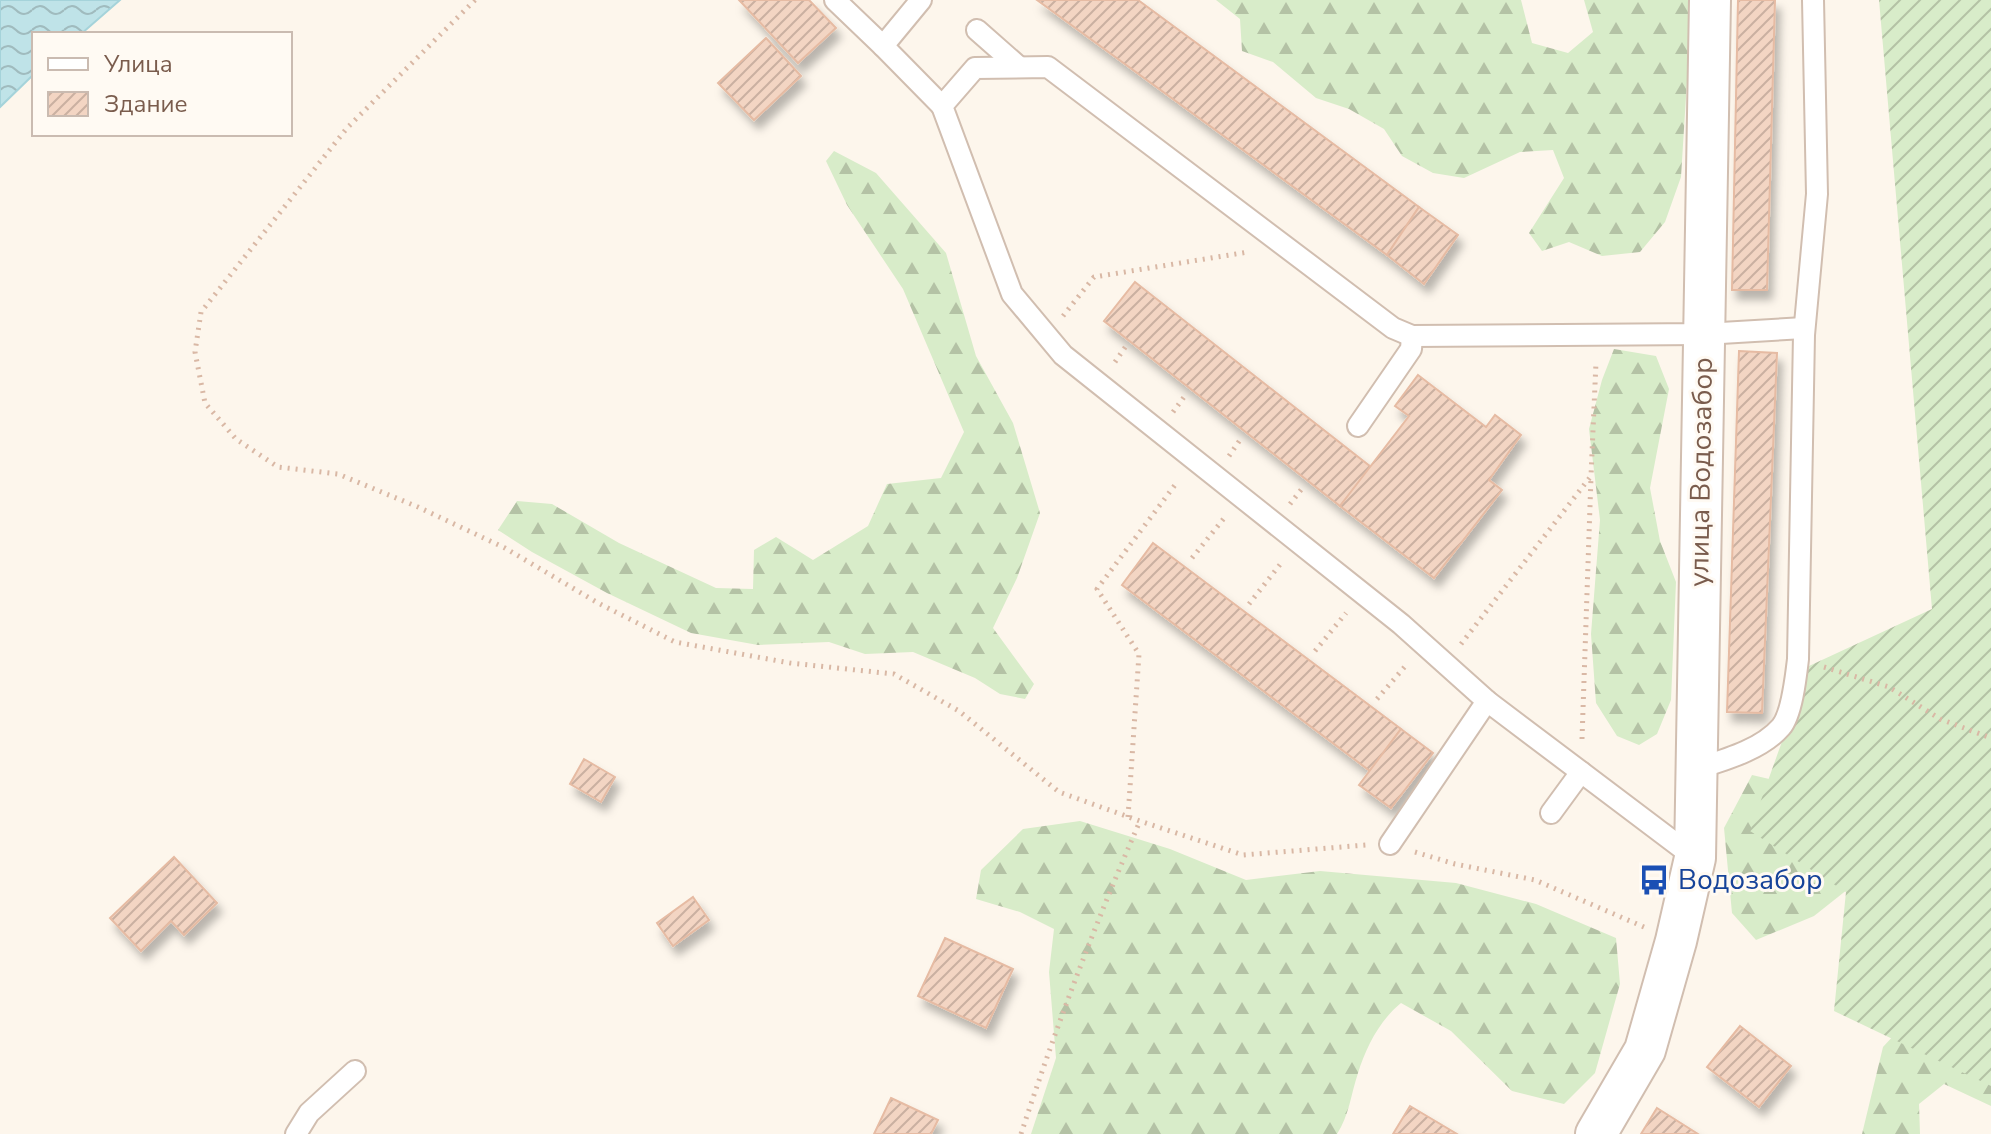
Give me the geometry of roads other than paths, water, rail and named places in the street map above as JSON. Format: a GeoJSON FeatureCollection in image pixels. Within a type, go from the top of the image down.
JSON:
{"type":"FeatureCollection","features":[{"type":"Feature","properties":{"kind":"street","name":"улица Водозабор"},"geometry":{"type":"LineString","coordinates":[[1596,1134],[1645,1050],[1676,941],[1695,858],[1710,0]]}},
{"type":"Feature","properties":{"kind":"lane"},"geometry":{"type":"LineString","coordinates":[[835,0],[942,106],[1012,294],[1063,355],[1425,644],[1487,701],[1695,858]]}},
{"type":"Feature","properties":{"kind":"lane"},"geometry":{"type":"LineString","coordinates":[[883,46],[921,0]]}},
{"type":"Feature","properties":{"kind":"lane"},"geometry":{"type":"LineString","coordinates":[[1696,769],[1729,759],[1757,745],[1783,726],[1794,687],[1798,659],[1804,328],[1817,194],[1813,0]]}},
{"type":"Feature","properties":{"kind":"lane"},"geometry":{"type":"LineString","coordinates":[[977,30],[1019,67]]}},
{"type":"Feature","properties":{"kind":"lane"},"geometry":{"type":"LineString","coordinates":[[942,106],[975,68],[1048,67],[1393,328],[1412,336],[1704,334],[1804,328]]}},
{"type":"Feature","properties":{"kind":"lane"},"geometry":{"type":"LineString","coordinates":[[1358,426],[1411,349],[1412,336]]}},
{"type":"Feature","properties":{"kind":"lane"},"geometry":{"type":"LineString","coordinates":[[1390,844],[1487,701]]}},
{"type":"Feature","properties":{"kind":"lane"},"geometry":{"type":"LineString","coordinates":[[1551,813],[1581,772]]}},
{"type":"Feature","properties":{"kind":"lane"},"geometry":{"type":"LineString","coordinates":[[296,1134],[309,1113],[355,1071]]}},
{"type":"Feature","properties":{"kind":"water"},"geometry":{"type":"Polygon","coordinates":[[[0,0],[120,0],[83,32],[32,32],[32,76],[0,107],[0,0]]]}},
{"type":"Feature","properties":{"kind":"place","name":"Водозабор"},"geometry":{"type":"Point","coordinates":[1654,880]}}]}
